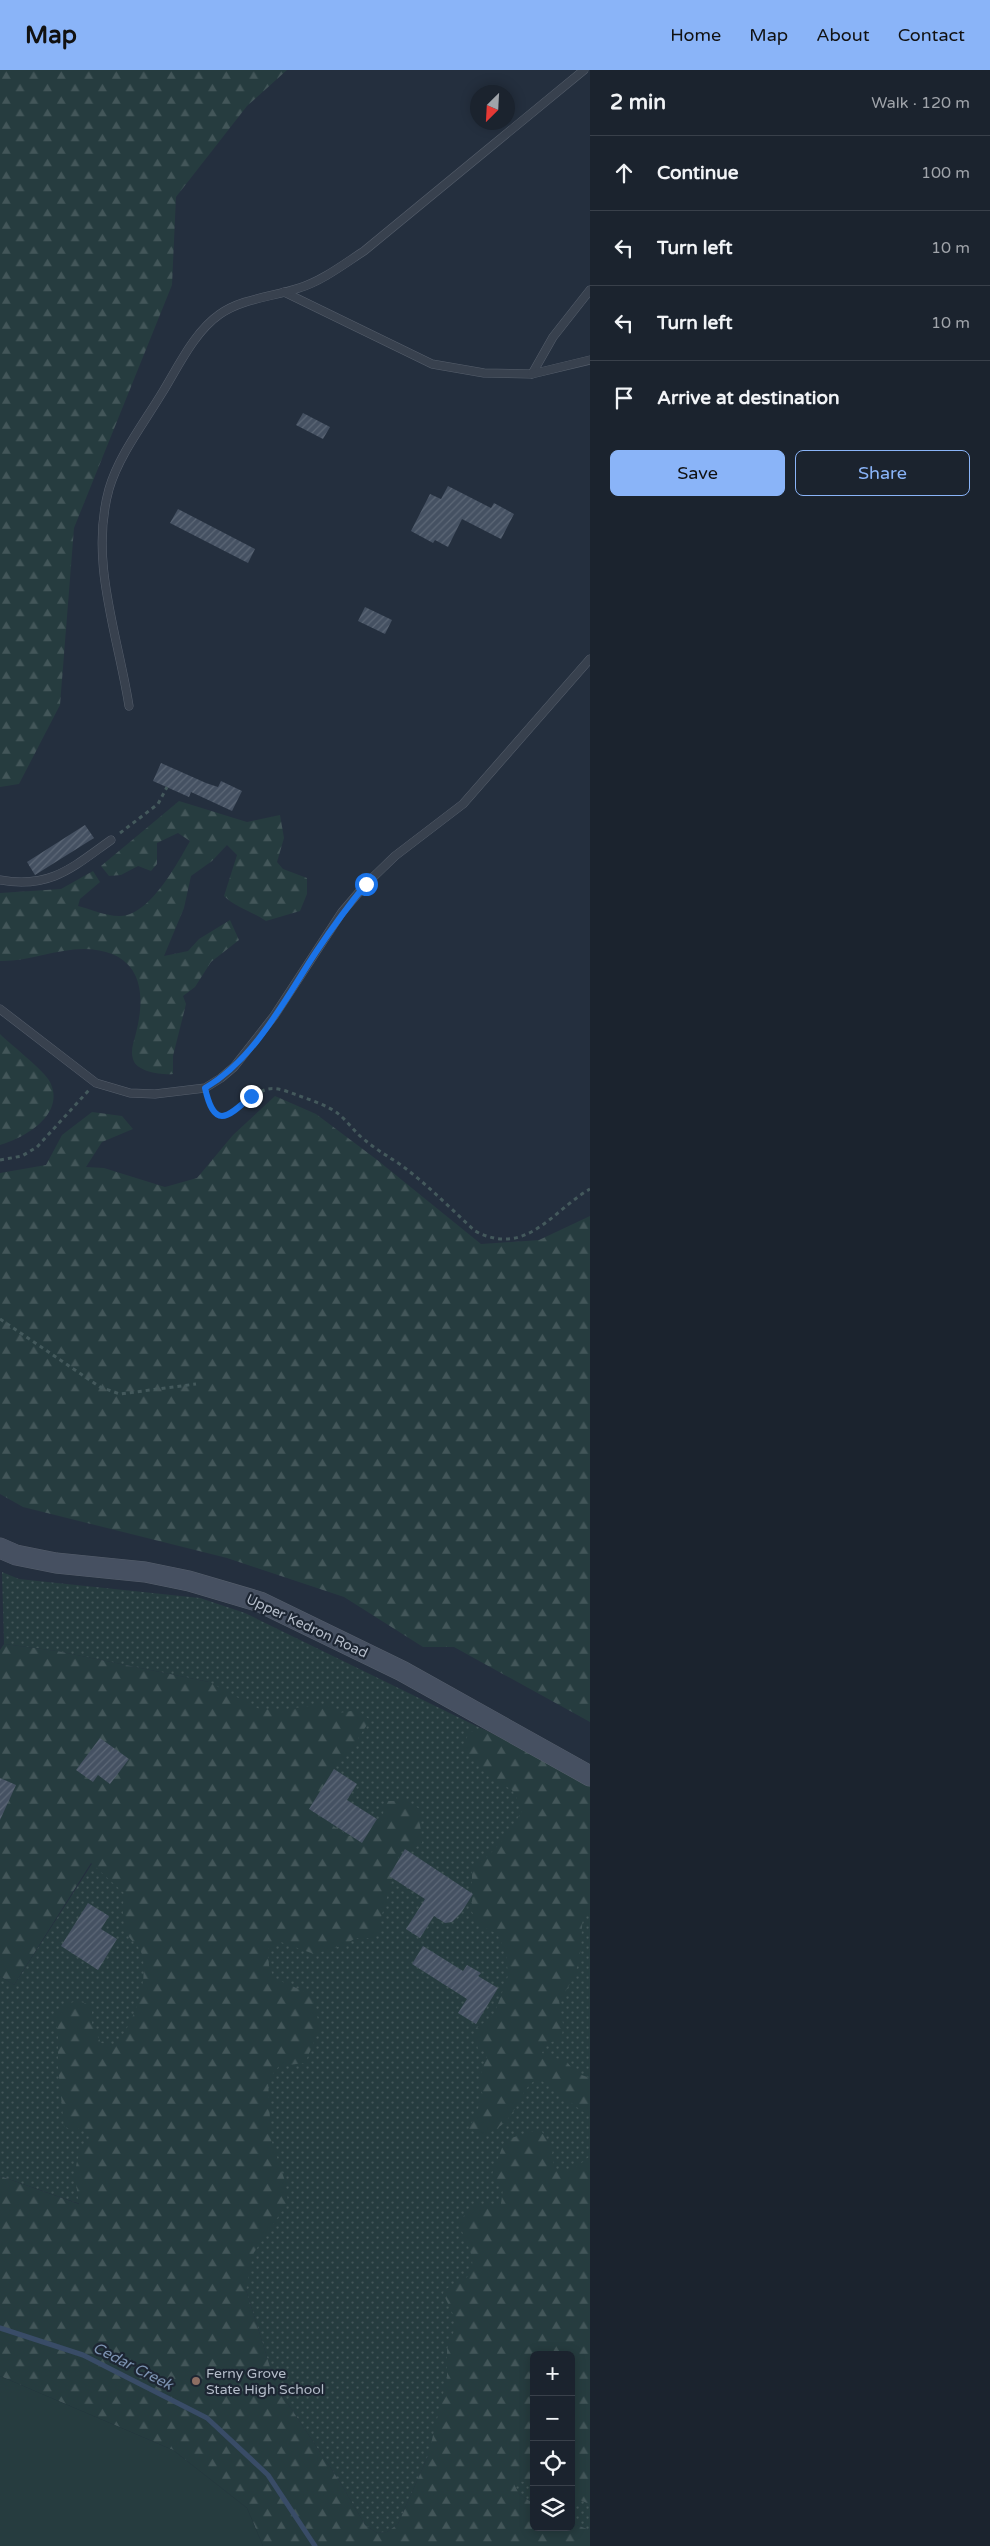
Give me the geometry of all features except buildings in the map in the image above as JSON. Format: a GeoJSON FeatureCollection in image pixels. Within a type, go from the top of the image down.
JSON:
{"type":"FeatureCollection","features":[{"type":"Feature","properties":{"kind":"main road","name":"Upper Kedron Road"},"geometry":{"type":"LineString","coordinates":[[0,1548],[16,1555],[56,1563],[145,1572],[189,1581],[260,1602],[402,1671],[590,1776]]}},
{"type":"Feature","properties":{"kind":"lane"},"geometry":{"type":"LineString","coordinates":[[129,706],[123,668],[108,610],[104,562],[104,516],[110,488],[130,445],[198,336],[219,314],[237,304],[301,288],[333,271],[364,250],[584,70]]}},
{"type":"Feature","properties":{"kind":"lane"},"geometry":{"type":"LineString","coordinates":[[532,374],[553,337],[590,290]]}},
{"type":"Feature","properties":{"kind":"lane"},"geometry":{"type":"LineString","coordinates":[[284,292],[432,364],[484,373],[532,374],[590,360]]}},
{"type":"Feature","properties":{"kind":"lane"},"geometry":{"type":"LineString","coordinates":[[0,1009],[96,1083],[130,1093],[162,1093],[205,1088],[234,1067],[254,1042],[274,1016],[342,912],[366,884],[395,856],[463,804],[590,660]]}},
{"type":"Feature","properties":{"kind":"lane"},"geometry":{"type":"LineString","coordinates":[[0,880],[10,882],[48,880],[60,875],[112,840]]}},
{"type":"Feature","properties":{"kind":"path"},"geometry":{"type":"LineString","coordinates":[[112,840],[158,804],[167,787]]}},
{"type":"Feature","properties":{"kind":"path"},"geometry":{"type":"LineString","coordinates":[[0,1160],[22,1156],[37,1147],[96,1083]]}},
{"type":"Feature","properties":{"kind":"path"},"geometry":{"type":"LineString","coordinates":[[205,1088],[210,1108],[217,1114],[225,1117],[231,1115],[258,1092],[268,1089],[279,1089],[295,1094],[336,1112],[361,1137],[401,1165],[475,1231],[489,1238],[504,1239],[532,1232],[548,1223],[576,1197],[590,1189]]}},
{"type":"Feature","properties":{"kind":"path"},"geometry":{"type":"LineString","coordinates":[[0,1318],[100,1387],[120,1394],[196,1384]]}},
{"type":"Feature","properties":{"kind":"green space"},"geometry":{"type":"Polygon","coordinates":[[[0,70],[287,70],[247,106],[176,197],[172,285],[74,528],[60,705],[19,784],[0,787],[0,70]]]}},
{"type":"Feature","properties":{"kind":"green space"},"geometry":{"type":"Polygon","coordinates":[[[179,801],[247,822],[280,815],[284,838],[277,862],[283,869],[307,878],[307,894],[300,911],[266,921],[233,903],[224,896],[237,855],[227,845],[212,861],[191,876],[184,908],[164,956],[188,951],[199,939],[230,920],[239,940],[211,962],[195,987],[183,996],[186,1004],[173,1056],[173,1074],[163,1074],[144,1070],[135,1063],[132,1056],[140,1011],[140,999],[139,988],[131,968],[123,960],[112,954],[84,949],[0,961],[0,893],[61,889],[93,871],[100,882],[80,899],[78,906],[114,916],[130,914],[141,908],[161,888],[190,841],[178,833],[157,843],[157,864],[151,871],[138,866],[121,875],[109,876],[101,866],[179,801]]]}},
{"type":"Feature","properties":{"kind":"green space"},"geometry":{"type":"Polygon","coordinates":[[[0,1034],[47,1077],[53,1094],[48,1114],[40,1123],[21,1137],[0,1145],[0,1034]]]}},
{"type":"Feature","properties":{"kind":"green space"},"geometry":{"type":"Polygon","coordinates":[[[275,1096],[316,1114],[376,1159],[481,1244],[539,1240],[590,1216],[590,1722],[454,1647],[423,1647],[344,1597],[227,1558],[23,1507],[0,1494],[0,1173],[46,1165],[62,1135],[92,1112],[122,1116],[133,1129],[102,1142],[86,1167],[104,1168],[165,1187],[197,1178],[233,1135],[275,1096]]]}},
{"type":"Feature","properties":{"kind":"green space"},"geometry":{"type":"Polygon","coordinates":[[[2,1572],[19,1579],[200,1598],[245,1613],[548,1761],[590,1785],[590,2530],[575,2524],[575,2351],[530,2351],[530,2501],[519,2494],[516,2489],[428,2456],[398,2524],[387,2532],[377,2533],[365,2525],[340,2482],[276,2386],[246,2290],[146,2227],[0,2176],[0,1976],[14,1985],[209,1682],[57,1651],[4,1644],[2,1572]]]}},
{"type":"Feature","properties":{"kind":"green space"},"geometry":{"type":"Polygon","coordinates":[[[4,1644],[57,1651],[209,1682],[259,1709],[280,1710],[325,1704],[339,1713],[357,1710],[370,1720],[352,1748],[334,1765],[331,1784],[318,1802],[325,1821],[349,1836],[366,1832],[382,1821],[385,1801],[406,1801],[420,1809],[419,1818],[422,1843],[413,1849],[401,1849],[381,1918],[381,1930],[371,1938],[356,1938],[344,1945],[314,1954],[278,1941],[268,1949],[269,1966],[274,1978],[312,1995],[320,2028],[305,2063],[279,2066],[268,2080],[271,2139],[285,2181],[288,2202],[253,2254],[246,2290],[276,2386],[340,2482],[365,2525],[377,2533],[387,2532],[398,2524],[428,2456],[447,2378],[447,2349],[457,2323],[443,2293],[446,2289],[468,2276],[472,2265],[471,2255],[462,2231],[461,2219],[474,2205],[501,2204],[503,2189],[491,2177],[505,2140],[540,2129],[552,2146],[554,2168],[560,2170],[574,2168],[590,2156],[590,2504],[575,2498],[575,2351],[530,2351],[530,2482],[518,2481],[514,2484],[519,2494],[530,2501],[530,2531],[575,2531],[575,2524],[590,2530],[590,2546],[263,2546],[247,2508],[173,2450],[0,2376],[0,2176],[79,2204],[76,2177],[77,2161],[90,2138],[87,2129],[80,2128],[73,2131],[64,2126],[58,2067],[58,2034],[55,2017],[72,2002],[77,2001],[87,2004],[92,2008],[92,2024],[101,2043],[116,2045],[129,2025],[134,2013],[142,1989],[144,1965],[141,1951],[129,1937],[124,1925],[124,1893],[91,1863],[14,1985],[0,1976],[0,1650],[4,1644]]]}},
{"type":"Feature","properties":{"kind":"green space"},"geometry":{"type":"Polygon","coordinates":[[[481,1728],[548,1761],[590,1785],[590,1910],[585,1911],[584,1915],[577,1968],[568,1988],[559,2000],[563,2024],[562,2038],[546,2044],[542,2053],[567,2062],[576,2073],[590,2078],[590,2117],[542,2081],[534,2081],[507,2120],[482,2136],[469,2129],[483,2097],[479,2079],[488,2053],[478,2049],[474,2030],[494,2015],[508,1976],[506,1952],[497,1934],[480,1925],[472,1912],[472,1869],[501,1842],[523,1809],[512,1790],[489,1777],[464,1750],[468,1733],[481,1728]]]}},
{"type":"Feature","properties":{"kind":"green space"},"geometry":{"type":"Polygon","coordinates":[[[0,2376],[173,2450],[247,2508],[263,2546],[0,2546],[0,2376]]]}},
{"type":"Feature","properties":{"kind":"waterway","name":"Cedar Creek"},"geometry":{"type":"LineString","coordinates":[[0,2328],[83,2355],[207,2418],[268,2475],[315,2546]]}},
{"type":"Feature","properties":{"kind":"place","name":"Ferny Grove State High School"},"geometry":{"type":"Point","coordinates":[196,2381]}},
{"type":"Feature","properties":{"kind":"route"},"geometry":{"type":"LineString","coordinates":[[251,1096],[231,1115],[225,1117],[217,1114],[210,1108],[205,1088],[234,1067],[274,1016],[342,912],[366,884]]}}]}
